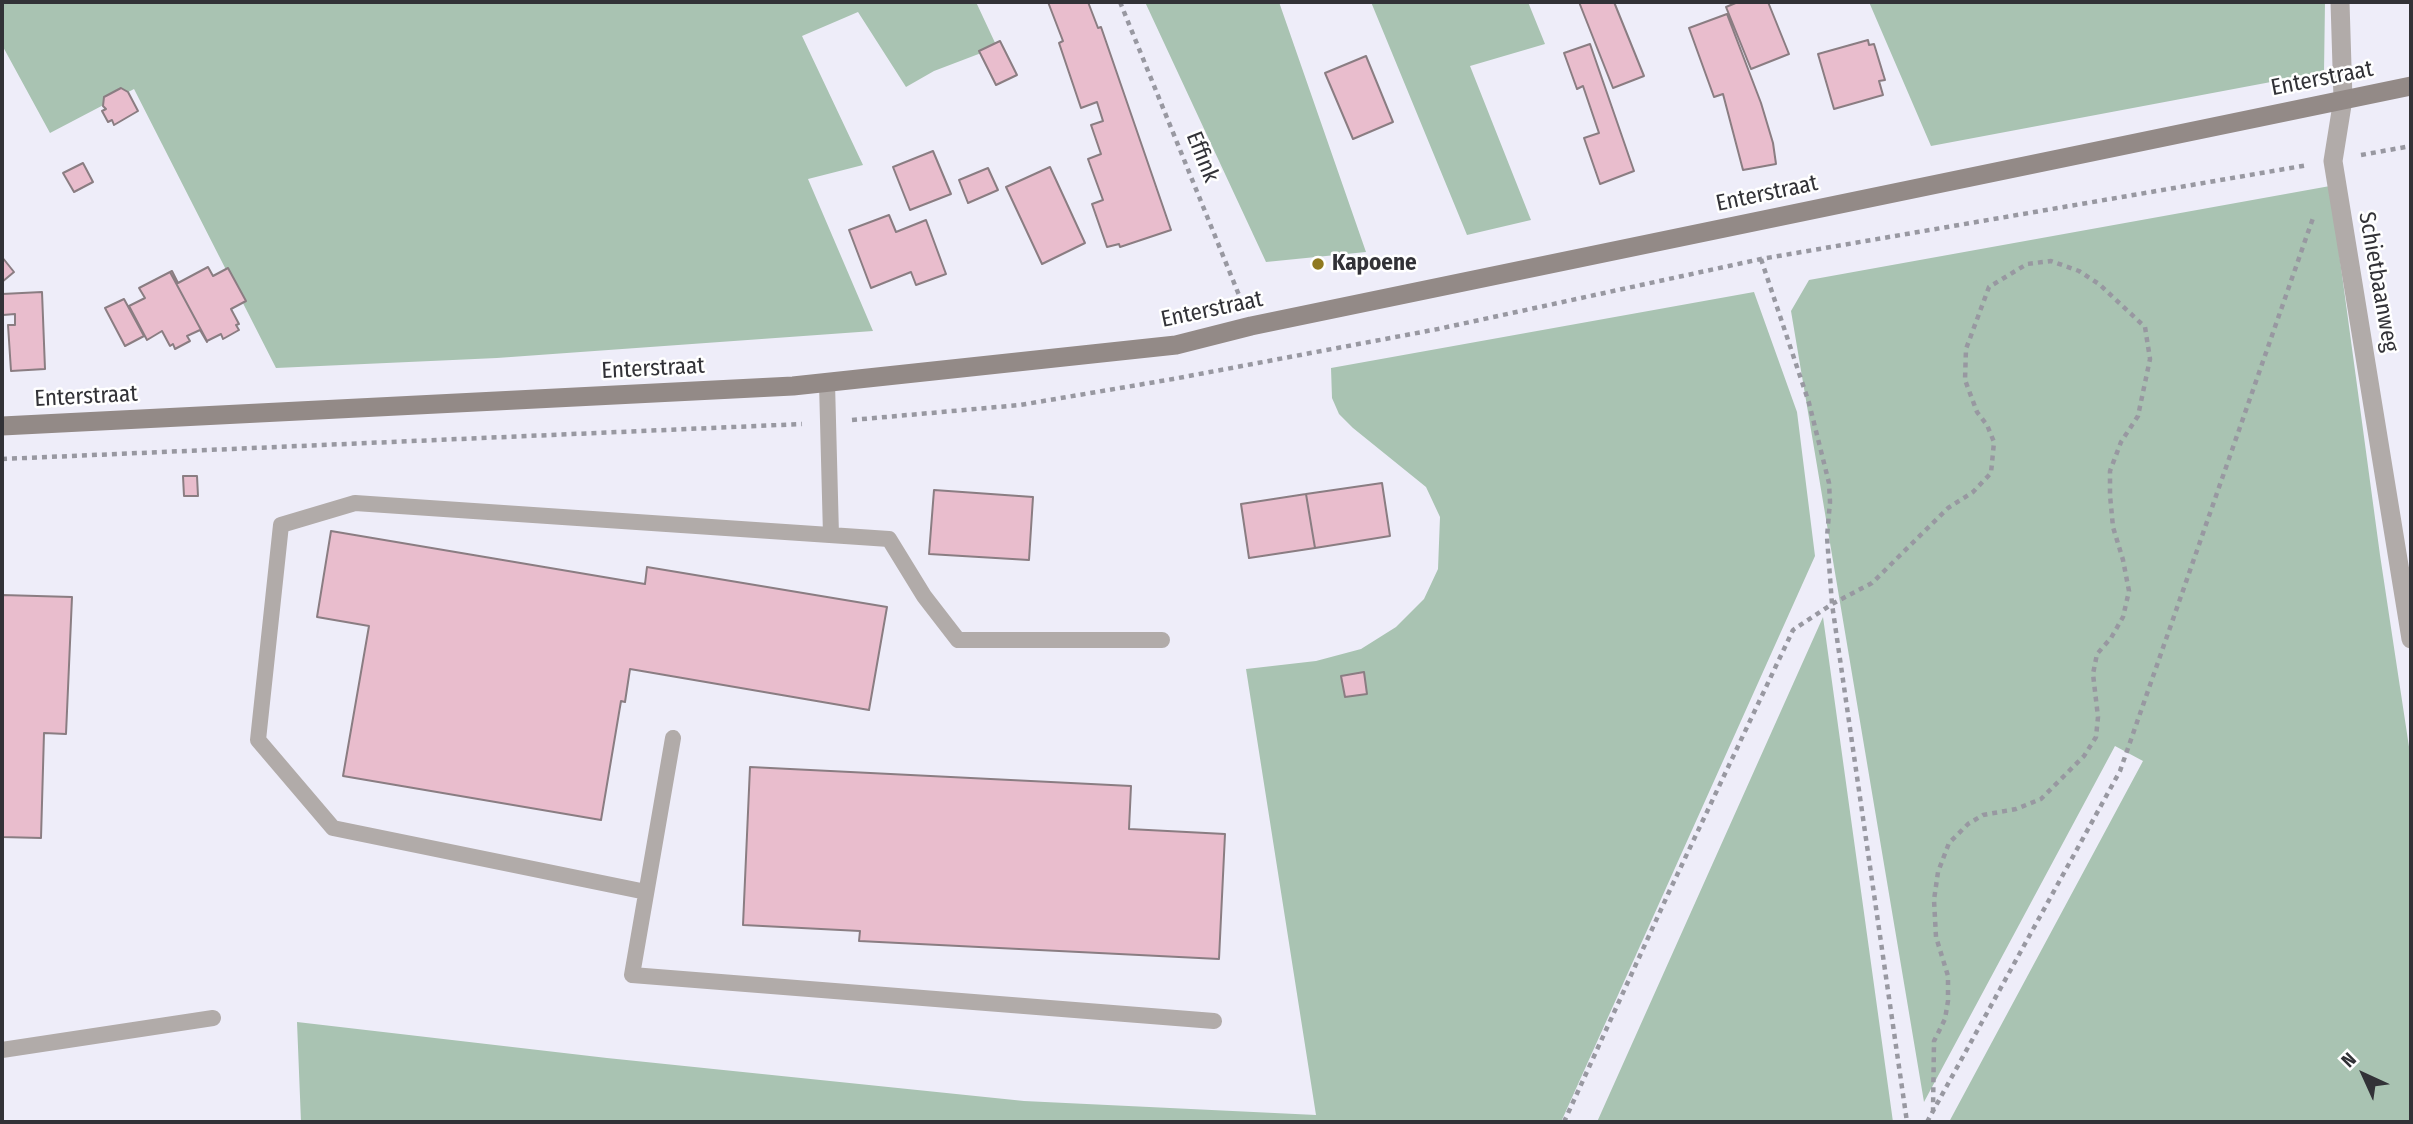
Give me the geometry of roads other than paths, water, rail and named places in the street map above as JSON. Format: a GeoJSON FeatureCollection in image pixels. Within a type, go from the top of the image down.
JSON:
{"type":"FeatureCollection","features":[{"type":"Feature","properties":{"kind":"main road","name":"Enterstraat"},"geometry":{"type":"LineString","coordinates":[[2,426],[793,386],[1176,345],[1251,326],[2411,86]]}},
{"type":"Feature","properties":{"kind":"street","name":"Schietbaanweg"},"geometry":{"type":"LineString","coordinates":[[2340,2],[2343,99],[2333,161],[2411,639]]}},
{"type":"Feature","properties":{"kind":"lane"},"geometry":{"type":"LineString","coordinates":[[827,383],[831,535]]}},
{"type":"Feature","properties":{"kind":"lane"},"geometry":{"type":"LineString","coordinates":[[646,892],[333,828],[258,740],[281,524],[355,503],[889,539],[924,596],[958,640],[1163,640]]}},
{"type":"Feature","properties":{"kind":"lane"},"geometry":{"type":"LineString","coordinates":[[673,738],[632,975],[1214,1021]]}},
{"type":"Feature","properties":{"kind":"lane"},"geometry":{"type":"LineString","coordinates":[[2,1050],[213,1018]]}},
{"type":"Feature","properties":{"kind":"place","name":"Kapoene"},"geometry":{"type":"Point","coordinates":[1318,264]}}]}
